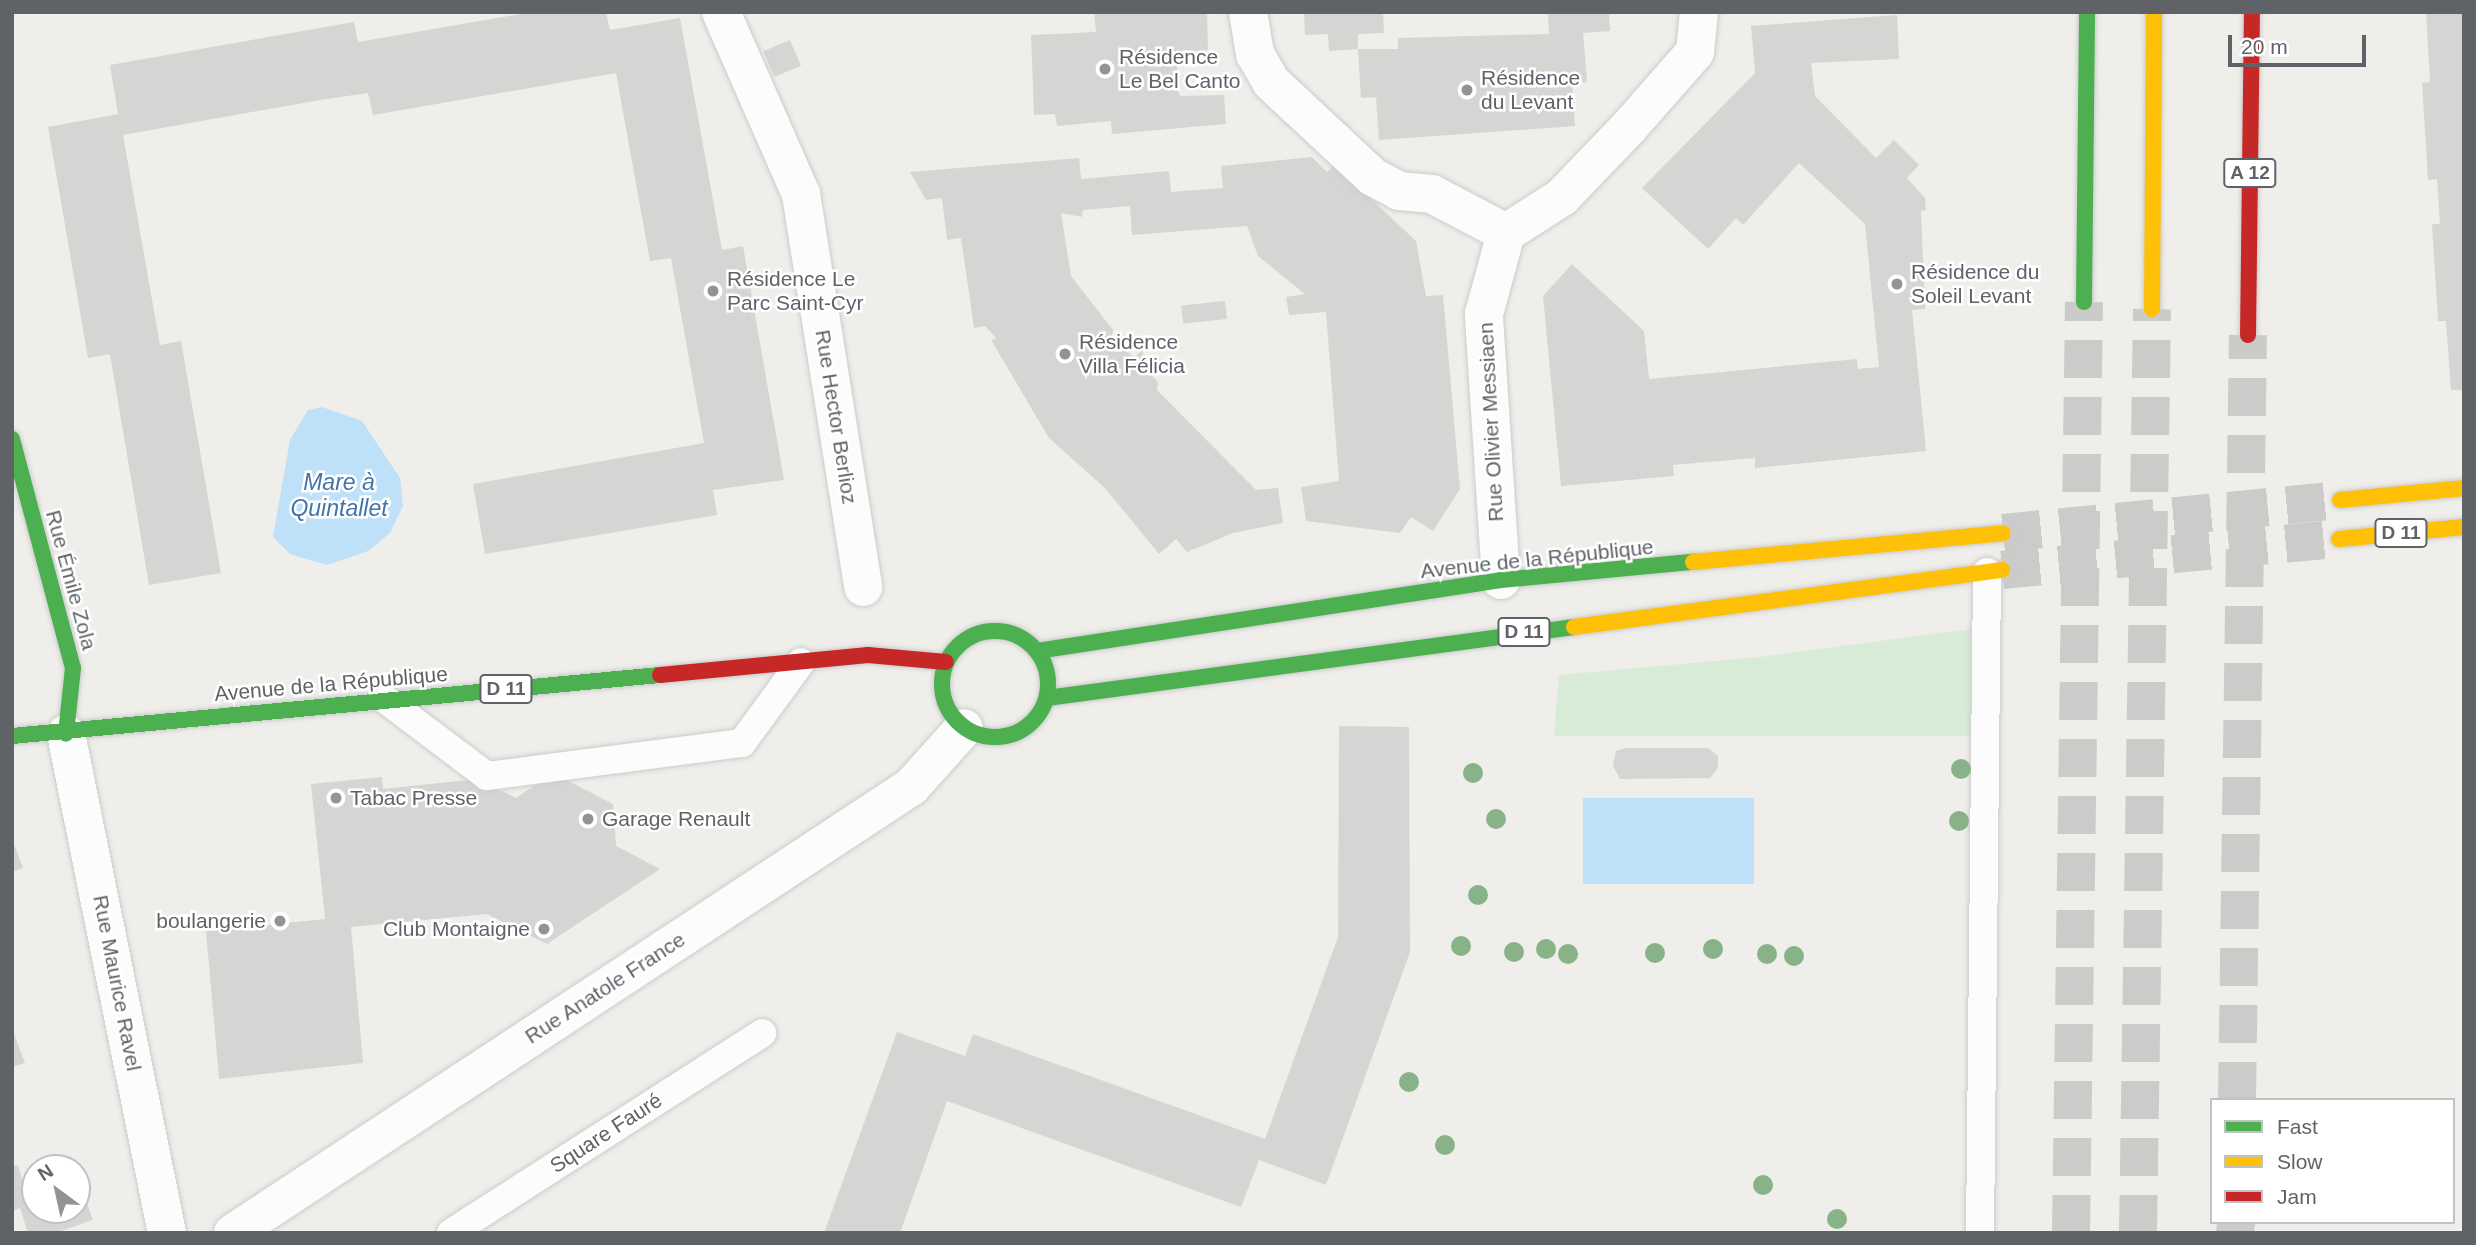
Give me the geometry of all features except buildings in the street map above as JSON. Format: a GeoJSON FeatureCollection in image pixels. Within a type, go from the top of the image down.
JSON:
{"type":"FeatureCollection","features":[{"type":"Feature","properties":{"kind":"main road"},"geometry":{"type":"LineString","coordinates":[[2084,302],[2087,12]]}},
{"type":"Feature","properties":{"kind":"main road"},"geometry":{"type":"LineString","coordinates":[[2152,309],[2154,12]]}},
{"type":"Feature","properties":{"kind":"main road","name":"A 12"},"geometry":{"type":"LineString","coordinates":[[2248,335],[2252,12]]}},
{"type":"Feature","properties":{"kind":"main road","name":"Rue Émile Zola"},"geometry":{"type":"LineString","coordinates":[[12,439],[73,668],[66,734]]}},
{"type":"Feature","properties":{"kind":"main road","name":"D 11"},"geometry":{"type":"LineString","coordinates":[[2340,500],[2464,488]]}},
{"type":"Feature","properties":{"kind":"main road","name":"D 11"},"geometry":{"type":"LineString","coordinates":[[2339,540],[2464,527]]}},
{"type":"Feature","properties":{"kind":"main road","name":"Avenue de la République"},"geometry":{"type":"LineString","coordinates":[[1037,651],[1500,580],[2003,533]]}},
{"type":"Feature","properties":{"kind":"main road","name":"D 11"},"geometry":{"type":"LineString","coordinates":[[1047,698],[1995,571]]}},
{"type":"Feature","properties":{"kind":"main road"},"geometry":{"type":"LineString","coordinates":[[1471,605],[1500,580]]}},
{"type":"Feature","properties":{"kind":"main road"},"geometry":{"type":"LineString","coordinates":[[1007,631],[1037,651],[1049,682],[1047,698],[1028,726],[1013,735],[979,736],[964,728],[943,699],[946,662],[971,635],[1007,631]]}},
{"type":"Feature","properties":{"kind":"main road"},"geometry":{"type":"LineString","coordinates":[[1282,665],[1311,646]]}},
{"type":"Feature","properties":{"kind":"main road","name":"Avenue de la République"},"geometry":{"type":"LineString","coordinates":[[12,736],[66,734],[386,700],[868,655],[946,662]]}},
{"type":"Feature","properties":{"kind":"street","name":"Rue Hector Berlioz"},"geometry":{"type":"LineString","coordinates":[[721,12],[801,194],[863,587]]}},
{"type":"Feature","properties":{"kind":"street"},"geometry":{"type":"LineString","coordinates":[[1248,12],[1255,54],[1271,82],[1373,177],[1399,191],[1432,194],[1506,233],[1562,197],[1630,126],[1695,52],[1699,12]]}},
{"type":"Feature","properties":{"kind":"street","name":"Rue Olivier Messiaen"},"geometry":{"type":"LineString","coordinates":[[1500,580],[1484,314],[1506,233]]}},
{"type":"Feature","properties":{"kind":"street","name":"Rue Anatole France"},"geometry":{"type":"LineString","coordinates":[[233,1233],[911,787],[964,728]]}},
{"type":"Feature","properties":{"kind":"street","name":"Rue Maurice Ravel"},"geometry":{"type":"LineString","coordinates":[[66,734],[167,1233]]}},
{"type":"Feature","properties":{"kind":"lane"},"geometry":{"type":"LineString","coordinates":[[1980,1233],[1995,571]]}},
{"type":"Feature","properties":{"kind":"lane"},"geometry":{"type":"LineString","coordinates":[[386,700],[487,776],[742,743],[801,662]]}},
{"type":"Feature","properties":{"kind":"lane","name":"Square Fauré"},"geometry":{"type":"LineString","coordinates":[[451,1233],[762,1033]]}},
{"type":"Feature","properties":{"kind":"green space"},"geometry":{"type":"Polygon","coordinates":[[[1971,629],[1971,736],[1554,736],[1559,675],[1760,657],[1971,629]]]}},
{"type":"Feature","properties":{"kind":"water","name":"Mare à Quintallet"},"geometry":{"type":"Polygon","coordinates":[[[322,407],[362,421],[400,478],[403,506],[390,533],[368,551],[327,565],[290,554],[273,537],[290,440],[308,410],[322,407]]]}},
{"type":"Feature","properties":{"kind":"water"},"geometry":{"type":"Polygon","coordinates":[[[1583,798],[1754,798],[1754,884],[1583,884],[1583,798]]]}},
{"type":"Feature","properties":{"kind":"tunnel"},"geometry":{"type":"LineString","coordinates":[[2071,1233],[2084,302]]}},
{"type":"Feature","properties":{"kind":"tunnel"},"geometry":{"type":"LineString","coordinates":[[2138,1233],[2152,309]]}},
{"type":"Feature","properties":{"kind":"tunnel"},"geometry":{"type":"LineString","coordinates":[[2237,1098],[2248,335]]}},
{"type":"Feature","properties":{"kind":"tunnel"},"geometry":{"type":"LineString","coordinates":[[2003,533],[2340,500]]}},
{"type":"Feature","properties":{"kind":"tunnel"},"geometry":{"type":"LineString","coordinates":[[2002,570],[2339,539]]}},
{"type":"Feature","properties":{"kind":"tunnel"},"geometry":{"type":"LineString","coordinates":[[2235,1233],[2236,1224]]}},
{"type":"Feature","properties":{"kind":"traffic: fast"},"geometry":{"type":"LineString","coordinates":[[2084,302],[2087,12]]}},
{"type":"Feature","properties":{"kind":"traffic: fast"},"geometry":{"type":"LineString","coordinates":[[12,439],[73,668],[66,734]]}},
{"type":"Feature","properties":{"kind":"traffic: fast"},"geometry":{"type":"LineString","coordinates":[[1037,651],[1501,580],[1693,562]]}},
{"type":"Feature","properties":{"kind":"traffic: fast"},"geometry":{"type":"LineString","coordinates":[[1047,698],[1574,627]]}},
{"type":"Feature","properties":{"kind":"traffic: fast"},"geometry":{"type":"LineString","coordinates":[[995,631],[1015,635],[1033,646],[1044,664],[1048,684],[1044,704],[1033,722],[1015,733],[995,737],[975,733],[957,722],[946,704],[942,684],[946,664],[957,646],[975,635],[995,631]]}},
{"type":"Feature","properties":{"kind":"traffic: fast"},"geometry":{"type":"LineString","coordinates":[[12,736],[660,675]]}},
{"type":"Feature","properties":{"kind":"traffic: slow"},"geometry":{"type":"LineString","coordinates":[[2152,309],[2154,12]]}},
{"type":"Feature","properties":{"kind":"traffic: slow"},"geometry":{"type":"LineString","coordinates":[[2340,500],[2464,488]]}},
{"type":"Feature","properties":{"kind":"traffic: slow"},"geometry":{"type":"LineString","coordinates":[[2339,539],[2464,527]]}},
{"type":"Feature","properties":{"kind":"traffic: slow"},"geometry":{"type":"LineString","coordinates":[[1693,562],[2003,533]]}},
{"type":"Feature","properties":{"kind":"traffic: slow"},"geometry":{"type":"LineString","coordinates":[[1574,627],[2002,570]]}},
{"type":"Feature","properties":{"kind":"traffic: jam"},"geometry":{"type":"LineString","coordinates":[[2248,335],[2252,12]]}},
{"type":"Feature","properties":{"kind":"traffic: jam"},"geometry":{"type":"LineString","coordinates":[[660,675],[868,655],[946,662]]}},
{"type":"Feature","properties":{"kind":"place","name":"Résidence Le Bel Canto"},"geometry":{"type":"Point","coordinates":[1105,69]}},
{"type":"Feature","properties":{"kind":"place","name":"Résidence du Levant"},"geometry":{"type":"Point","coordinates":[1467,90]}},
{"type":"Feature","properties":{"kind":"place","name":"Résidence du Soleil Levant"},"geometry":{"type":"Point","coordinates":[1897,284]}},
{"type":"Feature","properties":{"kind":"place","name":"Résidence Le Parc Saint-Cyr"},"geometry":{"type":"Point","coordinates":[713,291]}},
{"type":"Feature","properties":{"kind":"place","name":"Résidence Villa Félicia"},"geometry":{"type":"Point","coordinates":[1065,354]}},
{"type":"Feature","properties":{"kind":"place","name":"Tabac Presse"},"geometry":{"type":"Point","coordinates":[336,798]}},
{"type":"Feature","properties":{"kind":"place","name":"Garage Renault"},"geometry":{"type":"Point","coordinates":[588,819]}},
{"type":"Feature","properties":{"kind":"place","name":"boulangerie"},"geometry":{"type":"Point","coordinates":[280,921]}},
{"type":"Feature","properties":{"kind":"place","name":"Club Montaigne"},"geometry":{"type":"Point","coordinates":[544,929]}}]}
